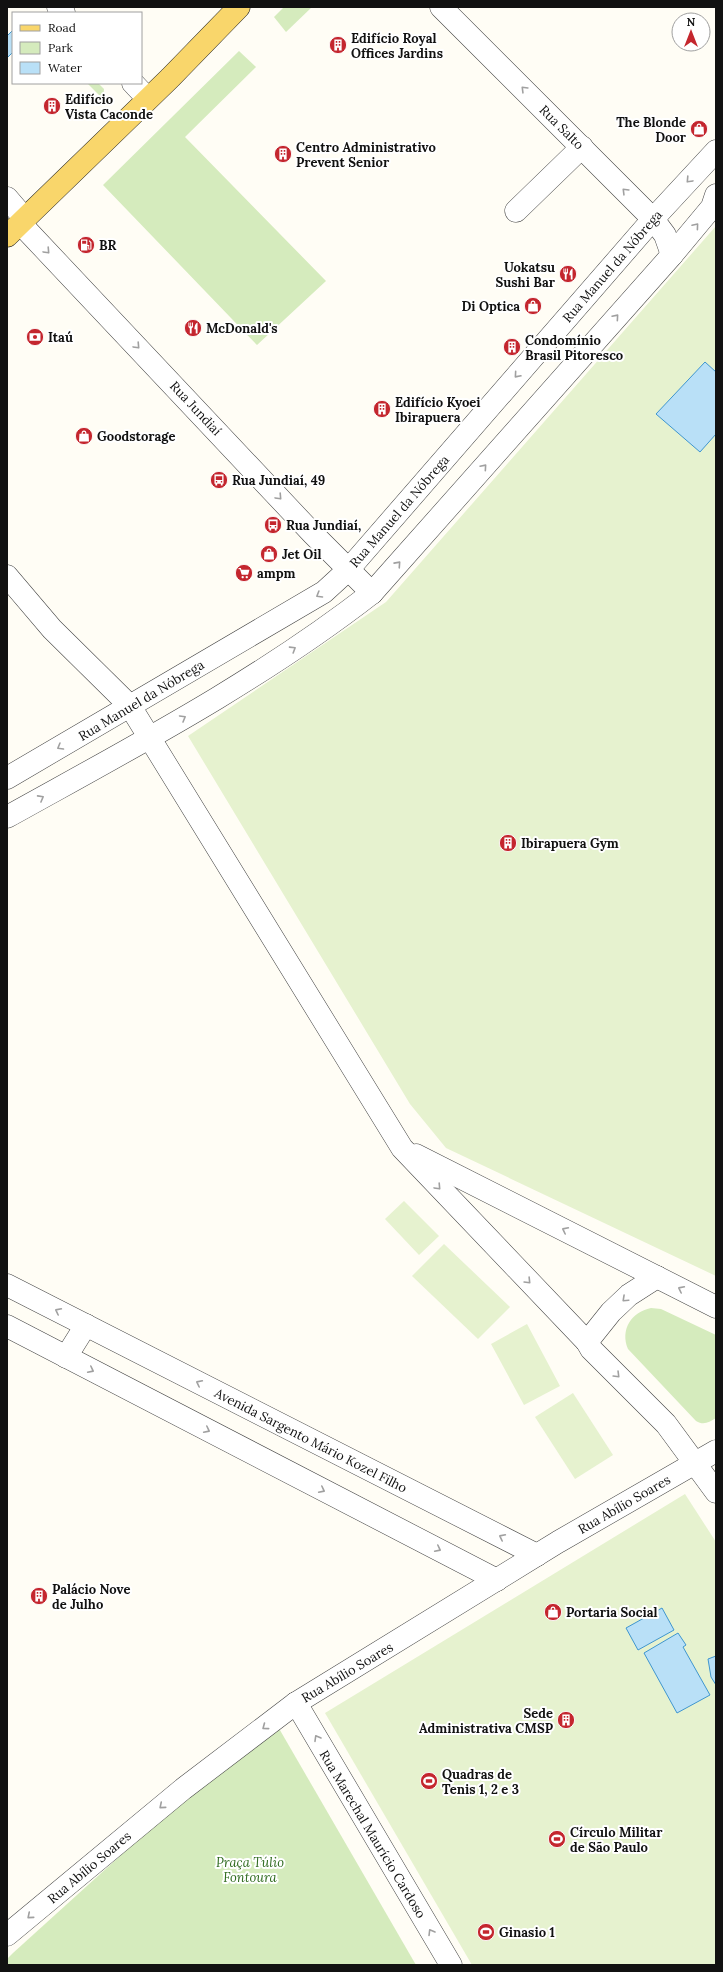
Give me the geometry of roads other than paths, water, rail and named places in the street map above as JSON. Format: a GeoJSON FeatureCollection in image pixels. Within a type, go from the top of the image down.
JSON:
{"type":"FeatureCollection","features":[{"type":"Feature","properties":{"kind":"main road"},"geometry":{"type":"LineString","coordinates":[[18,226],[148,99],[239,7]]}},
{"type":"Feature","properties":{"kind":"street","name":"Rua Salto"},"geometry":{"type":"LineString","coordinates":[[441,7],[653,219],[665,235],[672,255]]}},
{"type":"Feature","properties":{"kind":"street"},"geometry":{"type":"LineString","coordinates":[[134,84],[148,99]]}},
{"type":"Feature","properties":{"kind":"street"},"geometry":{"type":"LineString","coordinates":[[516,212],[582,147]]}},
{"type":"Feature","properties":{"kind":"street","name":"Rua Manuel da Nóbrega"},"geometry":{"type":"LineString","coordinates":[[7,778],[324,592],[348,570],[653,219],[716,152]]}},
{"type":"Feature","properties":{"kind":"street"},"geometry":{"type":"LineString","coordinates":[[7,818],[211,701],[325,630],[372,593],[672,255],[712,207],[716,195]]}},
{"type":"Feature","properties":{"kind":"street","name":"Rua Jundiaí"},"geometry":{"type":"LineString","coordinates":[[7,198],[18,226],[348,570],[372,593]]}},
{"type":"Feature","properties":{"kind":"street"},"geometry":{"type":"LineString","coordinates":[[7,576],[52,629],[130,706],[402,1148],[587,1342],[591,1349],[666,1424],[716,1492]]}},
{"type":"Feature","properties":{"kind":"street"},"geometry":{"type":"LineString","coordinates":[[402,1148],[716,1307]]}},
{"type":"Feature","properties":{"kind":"street"},"geometry":{"type":"LineString","coordinates":[[587,1342],[611,1312],[629,1295],[657,1277]]}},
{"type":"Feature","properties":{"kind":"street","name":"Avenida Sargento Mário Kozel Filho"},"geometry":{"type":"LineString","coordinates":[[7,1285],[536,1555]]}},
{"type":"Feature","properties":{"kind":"street"},"geometry":{"type":"LineString","coordinates":[[66,1357],[86,1325]]}},
{"type":"Feature","properties":{"kind":"street"},"geometry":{"type":"LineString","coordinates":[[7,1326],[497,1580]]}},
{"type":"Feature","properties":{"kind":"street","name":"Rua Abílio Soares"},"geometry":{"type":"LineString","coordinates":[[7,1935],[183,1789],[296,1703],[536,1555],[716,1451]]}},
{"type":"Feature","properties":{"kind":"street","name":"Rua Marechal Maurício Cardoso"},"geometry":{"type":"LineString","coordinates":[[296,1703],[451,1965]]}},
{"type":"Feature","properties":{"kind":"water"},"geometry":{"type":"Polygon","coordinates":[[[12,31],[12,53],[7,58],[7,36],[12,31]]]}},
{"type":"Feature","properties":{"kind":"water"},"geometry":{"type":"Polygon","coordinates":[[[705,362],[716,372],[716,434],[700,452],[656,414],[705,362]]]}},
{"type":"Feature","properties":{"kind":"water"},"geometry":{"type":"Polygon","coordinates":[[[662,1608],[674,1630],[638,1650],[626,1628],[662,1608]]]}},
{"type":"Feature","properties":{"kind":"water"},"geometry":{"type":"Polygon","coordinates":[[[678,1633],[686,1645],[683,1647],[710,1695],[677,1713],[644,1653],[678,1633]]]}},
{"type":"Feature","properties":{"kind":"water"},"geometry":{"type":"Polygon","coordinates":[[[716,1656],[716,1685],[711,1677],[708,1659],[716,1656]]]}},
{"type":"Feature","properties":{"kind":"place","name":"Edifício Royal Offices Jardins"},"geometry":{"type":"Point","coordinates":[338,45]}},
{"type":"Feature","properties":{"kind":"place","name":"Edifício Vista Caconde"},"geometry":{"type":"Point","coordinates":[52,106]}},
{"type":"Feature","properties":{"kind":"place","name":"The Blonde Door"},"geometry":{"type":"Point","coordinates":[699,129]}},
{"type":"Feature","properties":{"kind":"place","name":"Centro Administrativo Prevent Senior"},"geometry":{"type":"Point","coordinates":[283,154]}},
{"type":"Feature","properties":{"kind":"place","name":"BR"},"geometry":{"type":"Point","coordinates":[86,245]}},
{"type":"Feature","properties":{"kind":"place","name":"Uokatsu Sushi Bar"},"geometry":{"type":"Point","coordinates":[568,274]}},
{"type":"Feature","properties":{"kind":"place","name":"Di Optica"},"geometry":{"type":"Point","coordinates":[533,306]}},
{"type":"Feature","properties":{"kind":"place","name":"McDonald's"},"geometry":{"type":"Point","coordinates":[193,328]}},
{"type":"Feature","properties":{"kind":"place","name":"Itaú"},"geometry":{"type":"Point","coordinates":[35,337]}},
{"type":"Feature","properties":{"kind":"place","name":"Condomínio Brasil Pitoresco"},"geometry":{"type":"Point","coordinates":[512,347]}},
{"type":"Feature","properties":{"kind":"place","name":"Edifício Kyoei Ibirapuera"},"geometry":{"type":"Point","coordinates":[382,409]}},
{"type":"Feature","properties":{"kind":"place","name":"Goodstorage"},"geometry":{"type":"Point","coordinates":[84,436]}},
{"type":"Feature","properties":{"kind":"place","name":"Rua Jundiaí, 49"},"geometry":{"type":"Point","coordinates":[219,480]}},
{"type":"Feature","properties":{"kind":"place","name":"Rua Jundiaí,"},"geometry":{"type":"Point","coordinates":[273,525]}},
{"type":"Feature","properties":{"kind":"place","name":"Jet Oil"},"geometry":{"type":"Point","coordinates":[269,554]}},
{"type":"Feature","properties":{"kind":"place","name":"ampm"},"geometry":{"type":"Point","coordinates":[244,573]}},
{"type":"Feature","properties":{"kind":"place","name":"Ibirapuera Gym"},"geometry":{"type":"Point","coordinates":[508,843]}},
{"type":"Feature","properties":{"kind":"place","name":"Palácio Nove de Julho"},"geometry":{"type":"Point","coordinates":[39,1596]}},
{"type":"Feature","properties":{"kind":"place","name":"Portaria Social"},"geometry":{"type":"Point","coordinates":[553,1612]}},
{"type":"Feature","properties":{"kind":"place","name":"Sede Administrativa CMSP"},"geometry":{"type":"Point","coordinates":[566,1720]}},
{"type":"Feature","properties":{"kind":"place","name":"Quadras de Tenis 1, 2 e 3"},"geometry":{"type":"Point","coordinates":[429,1781]}},
{"type":"Feature","properties":{"kind":"place","name":"Círculo Militar de São Paulo"},"geometry":{"type":"Point","coordinates":[557,1839]}},
{"type":"Feature","properties":{"kind":"place","name":"Ginasio 1"},"geometry":{"type":"Point","coordinates":[486,1932]}},
{"type":"Feature","properties":{"kind":"park label","name":"Praça Túlio Fontoura"},"geometry":{"type":"Point","coordinates":[250,1870]}}]}
